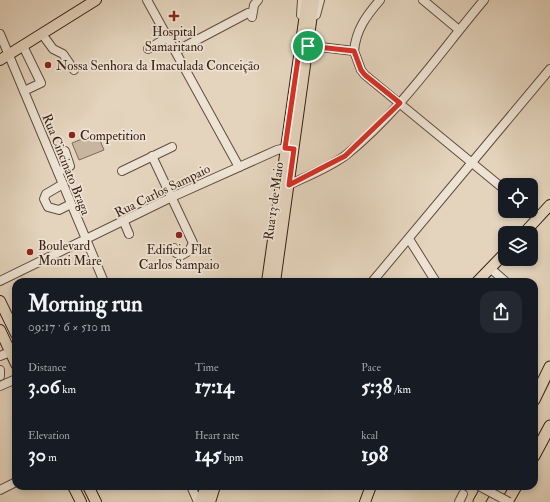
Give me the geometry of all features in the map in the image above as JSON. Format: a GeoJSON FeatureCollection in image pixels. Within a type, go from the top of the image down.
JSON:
{"type":"FeatureCollection","features":[{"type":"Feature","properties":{"kind":"highway"},"geometry":{"type":"LineString","coordinates":[[538,392],[550,368]]}},
{"type":"Feature","properties":{"kind":"highway"},"geometry":{"type":"LineString","coordinates":[[538,448],[550,426]]}},
{"type":"Feature","properties":{"kind":"highway"},"geometry":{"type":"LineString","coordinates":[[479,502],[486,490]]}},
{"type":"Feature","properties":{"kind":"highway"},"geometry":{"type":"LineString","coordinates":[[508,502],[514,490]]}},
{"type":"Feature","properties":{"kind":"main road"},"geometry":{"type":"LineString","coordinates":[[4,57],[96,0]]}},
{"type":"Feature","properties":{"kind":"main road","name":"Rua 13 de Maio"},"geometry":{"type":"LineString","coordinates":[[268,278],[306,31],[312,3]]}},
{"type":"Feature","properties":{"kind":"main road","name":"Rua 13 de Maio"},"geometry":{"type":"LineString","coordinates":[[277,278],[289,185],[289,148]]}},
{"type":"Feature","properties":{"kind":"main road"},"geometry":{"type":"LineString","coordinates":[[531,226],[550,205]]}},
{"type":"Feature","properties":{"kind":"main road"},"geometry":{"type":"LineString","coordinates":[[481,278],[498,260]]}},
{"type":"Feature","properties":{"kind":"main road"},"geometry":{"type":"LineString","coordinates":[[0,301],[12,326]]}},
{"type":"Feature","properties":{"kind":"main road"},"geometry":{"type":"LineString","coordinates":[[0,330],[12,356]]}},
{"type":"Feature","properties":{"kind":"main road"},"geometry":{"type":"LineString","coordinates":[[76,490],[81,502]]}},
{"type":"Feature","properties":{"kind":"main road"},"geometry":{"type":"LineString","coordinates":[[90,490],[96,502]]}},
{"type":"Feature","properties":{"kind":"main road"},"geometry":{"type":"LineString","coordinates":[[199,502],[204,490]]}},
{"type":"Feature","properties":{"kind":"main road"},"geometry":{"type":"LineString","coordinates":[[210,502],[214,490]]}},
{"type":"Feature","properties":{"kind":"main road"},"geometry":{"type":"LineString","coordinates":[[365,502],[370,490]]}},
{"type":"Feature","properties":{"kind":"street"},"geometry":{"type":"LineString","coordinates":[[147,0],[239,166]]}},
{"type":"Feature","properties":{"kind":"street"},"geometry":{"type":"LineString","coordinates":[[176,51],[250,15],[254,4],[258,0]]}},
{"type":"Feature","properties":{"kind":"street"},"geometry":{"type":"LineString","coordinates":[[299,0],[306,31]]}},
{"type":"Feature","properties":{"kind":"street"},"geometry":{"type":"LineString","coordinates":[[380,0],[360,27],[355,39],[354,51],[361,70],[365,75],[498,184]]}},
{"type":"Feature","properties":{"kind":"street"},"geometry":{"type":"LineString","coordinates":[[423,0],[459,30]]}},
{"type":"Feature","properties":{"kind":"street"},"geometry":{"type":"LineString","coordinates":[[289,185],[345,156],[400,103],[484,0]]}},
{"type":"Feature","properties":{"kind":"street"},"geometry":{"type":"LineString","coordinates":[[306,31],[312,3]]}},
{"type":"Feature","properties":{"kind":"street","name":"Rua Cincinato Braga"},"geometry":{"type":"LineString","coordinates":[[0,34],[4,57],[24,91],[102,278]]}},
{"type":"Feature","properties":{"kind":"street"},"geometry":{"type":"LineString","coordinates":[[42,34],[53,49],[63,54],[74,70]]}},
{"type":"Feature","properties":{"kind":"street"},"geometry":{"type":"LineString","coordinates":[[148,49],[168,37]]}},
{"type":"Feature","properties":{"kind":"street"},"geometry":{"type":"LineString","coordinates":[[304,45],[354,51]]}},
{"type":"Feature","properties":{"kind":"street"},"geometry":{"type":"LineString","coordinates":[[23,46],[41,83],[24,91]]}},
{"type":"Feature","properties":{"kind":"street"},"geometry":{"type":"LineString","coordinates":[[375,278],[550,69]]}},
{"type":"Feature","properties":{"kind":"street"},"geometry":{"type":"LineString","coordinates":[[122,171],[172,147]]}},
{"type":"Feature","properties":{"kind":"street","name":"Rua Carlos Sampaio"},"geometry":{"type":"LineString","coordinates":[[0,281],[239,166],[289,148]]}},
{"type":"Feature","properties":{"kind":"street"},"geometry":{"type":"LineString","coordinates":[[58,172],[70,166],[65,151]]}},
{"type":"Feature","properties":{"kind":"street"},"geometry":{"type":"LineString","coordinates":[[152,156],[193,243],[190,251],[182,255],[176,253],[174,248]]}},
{"type":"Feature","properties":{"kind":"street"},"geometry":{"type":"LineString","coordinates":[[63,184],[46,194],[45,203],[48,207],[59,210],[71,204]]}},
{"type":"Feature","properties":{"kind":"street"},"geometry":{"type":"LineString","coordinates":[[124,222],[129,234]]}},
{"type":"Feature","properties":{"kind":"street"},"geometry":{"type":"LineString","coordinates":[[409,239],[433,278]]}},
{"type":"Feature","properties":{"kind":"street"},"geometry":{"type":"LineString","coordinates":[[489,270],[496,278]]}},
{"type":"Feature","properties":{"kind":"street"},"geometry":{"type":"LineString","coordinates":[[489,270],[500,278]]}},
{"type":"Feature","properties":{"kind":"street"},"geometry":{"type":"LineString","coordinates":[[0,356],[10,352]]}},
{"type":"Feature","properties":{"kind":"street"},"geometry":{"type":"LineString","coordinates":[[0,370],[0,376]]}},
{"type":"Feature","properties":{"kind":"street"},"geometry":{"type":"LineString","coordinates":[[0,386],[12,380]]}},
{"type":"Feature","properties":{"kind":"street"},"geometry":{"type":"LineString","coordinates":[[0,490],[12,484]]}},
{"type":"Feature","properties":{"kind":"street"},"geometry":{"type":"LineString","coordinates":[[193,490],[199,502]]}},
{"type":"Feature","properties":{"kind":"street"},"geometry":{"type":"LineString","coordinates":[[486,490],[508,502]]}},
{"type":"Feature","properties":{"kind":"street"},"geometry":{"type":"LineString","coordinates":[[458,502],[463,494],[462,502]]}},
{"type":"Feature","properties":{"kind":"shaded area"},"geometry":{"type":"Polygon","coordinates":[[[97,133],[104,150],[79,160],[72,143],[97,133]]]}},
{"type":"Feature","properties":{"kind":"place","name":"Hospital Samaritano"},"geometry":{"type":"Point","coordinates":[174,16]}},
{"type":"Feature","properties":{"kind":"place","name":"Nossa Senhora da Imaculada Conceição"},"geometry":{"type":"Point","coordinates":[48,65]}},
{"type":"Feature","properties":{"kind":"place","name":"Competition"},"geometry":{"type":"Point","coordinates":[72,135]}},
{"type":"Feature","properties":{"kind":"place","name":"Edificio Flat Carlos Sampaio"},"geometry":{"type":"Point","coordinates":[179,235]}},
{"type":"Feature","properties":{"kind":"place","name":"Boulevard Monti Mare"},"geometry":{"type":"Point","coordinates":[30,252]}},
{"type":"Feature","properties":{"kind":"route"},"geometry":{"type":"LineString","coordinates":[[300,45],[308,46],[354,51],[358,64],[365,75],[400,103],[345,156],[289,185],[294,149],[285,148],[300,45]]}}]}
